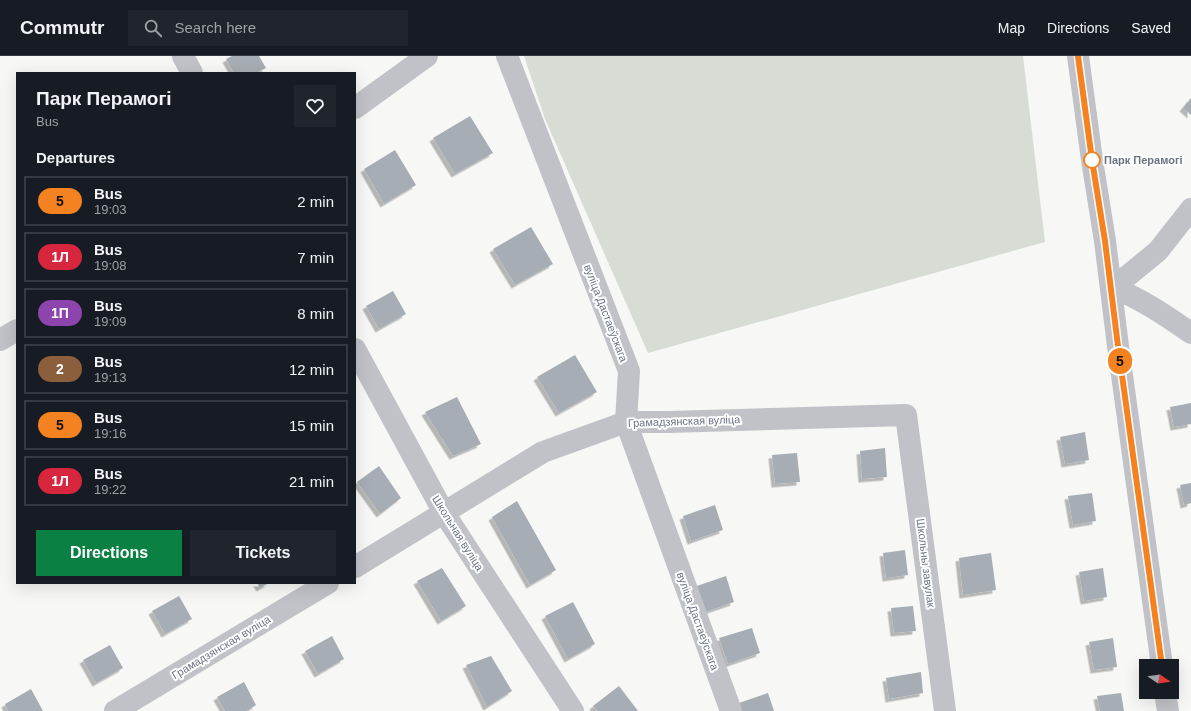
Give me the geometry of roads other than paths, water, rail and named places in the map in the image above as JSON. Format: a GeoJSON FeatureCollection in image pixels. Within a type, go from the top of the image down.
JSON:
{"type":"FeatureCollection","features":[{"type":"Feature","properties":{"kind":"street"},"geometry":{"type":"LineString","coordinates":[[183,56],[191,72]]}},
{"type":"Feature","properties":{"kind":"street"},"geometry":{"type":"LineString","coordinates":[[356,107],[427,56]]}},
{"type":"Feature","properties":{"kind":"street","name":"вуліца Дастаеўскага"},"geometry":{"type":"LineString","coordinates":[[507,56],[629,371],[626,422],[729,710]]}},
{"type":"Feature","properties":{"kind":"street"},"geometry":{"type":"LineString","coordinates":[[1078,56],[1161,659]]}},
{"type":"Feature","properties":{"kind":"street"},"geometry":{"type":"LineString","coordinates":[[1111,287],[1125,278],[1158,251],[1191,209]]}},
{"type":"Feature","properties":{"kind":"street"},"geometry":{"type":"LineString","coordinates":[[1111,287],[1130,294],[1164,314],[1191,333]]}},
{"type":"Feature","properties":{"kind":"street"},"geometry":{"type":"LineString","coordinates":[[0,340],[16,331]]}},
{"type":"Feature","properties":{"kind":"street","name":"Школьная вуліца"},"geometry":{"type":"LineString","coordinates":[[356,351],[444,513],[573,711]]}},
{"type":"Feature","properties":{"kind":"street","name":"Грамадзянская вуліца"},"geometry":{"type":"LineString","coordinates":[[356,566],[543,452],[626,422],[906,415]]}},
{"type":"Feature","properties":{"kind":"street","name":"Школьны завулак"},"geometry":{"type":"LineString","coordinates":[[906,415],[945,711]]}},
{"type":"Feature","properties":{"kind":"street","name":"Грамадзянская вуліца"},"geometry":{"type":"LineString","coordinates":[[115,711],[326,584]]}},
{"type":"Feature","properties":{"kind":"street"},"geometry":{"type":"LineString","coordinates":[[1167,699],[1168,711]]}},
{"type":"Feature","properties":{"kind":"place","name":"Парк Перамогі"},"geometry":{"type":"Point","coordinates":[1092,160]}}]}
